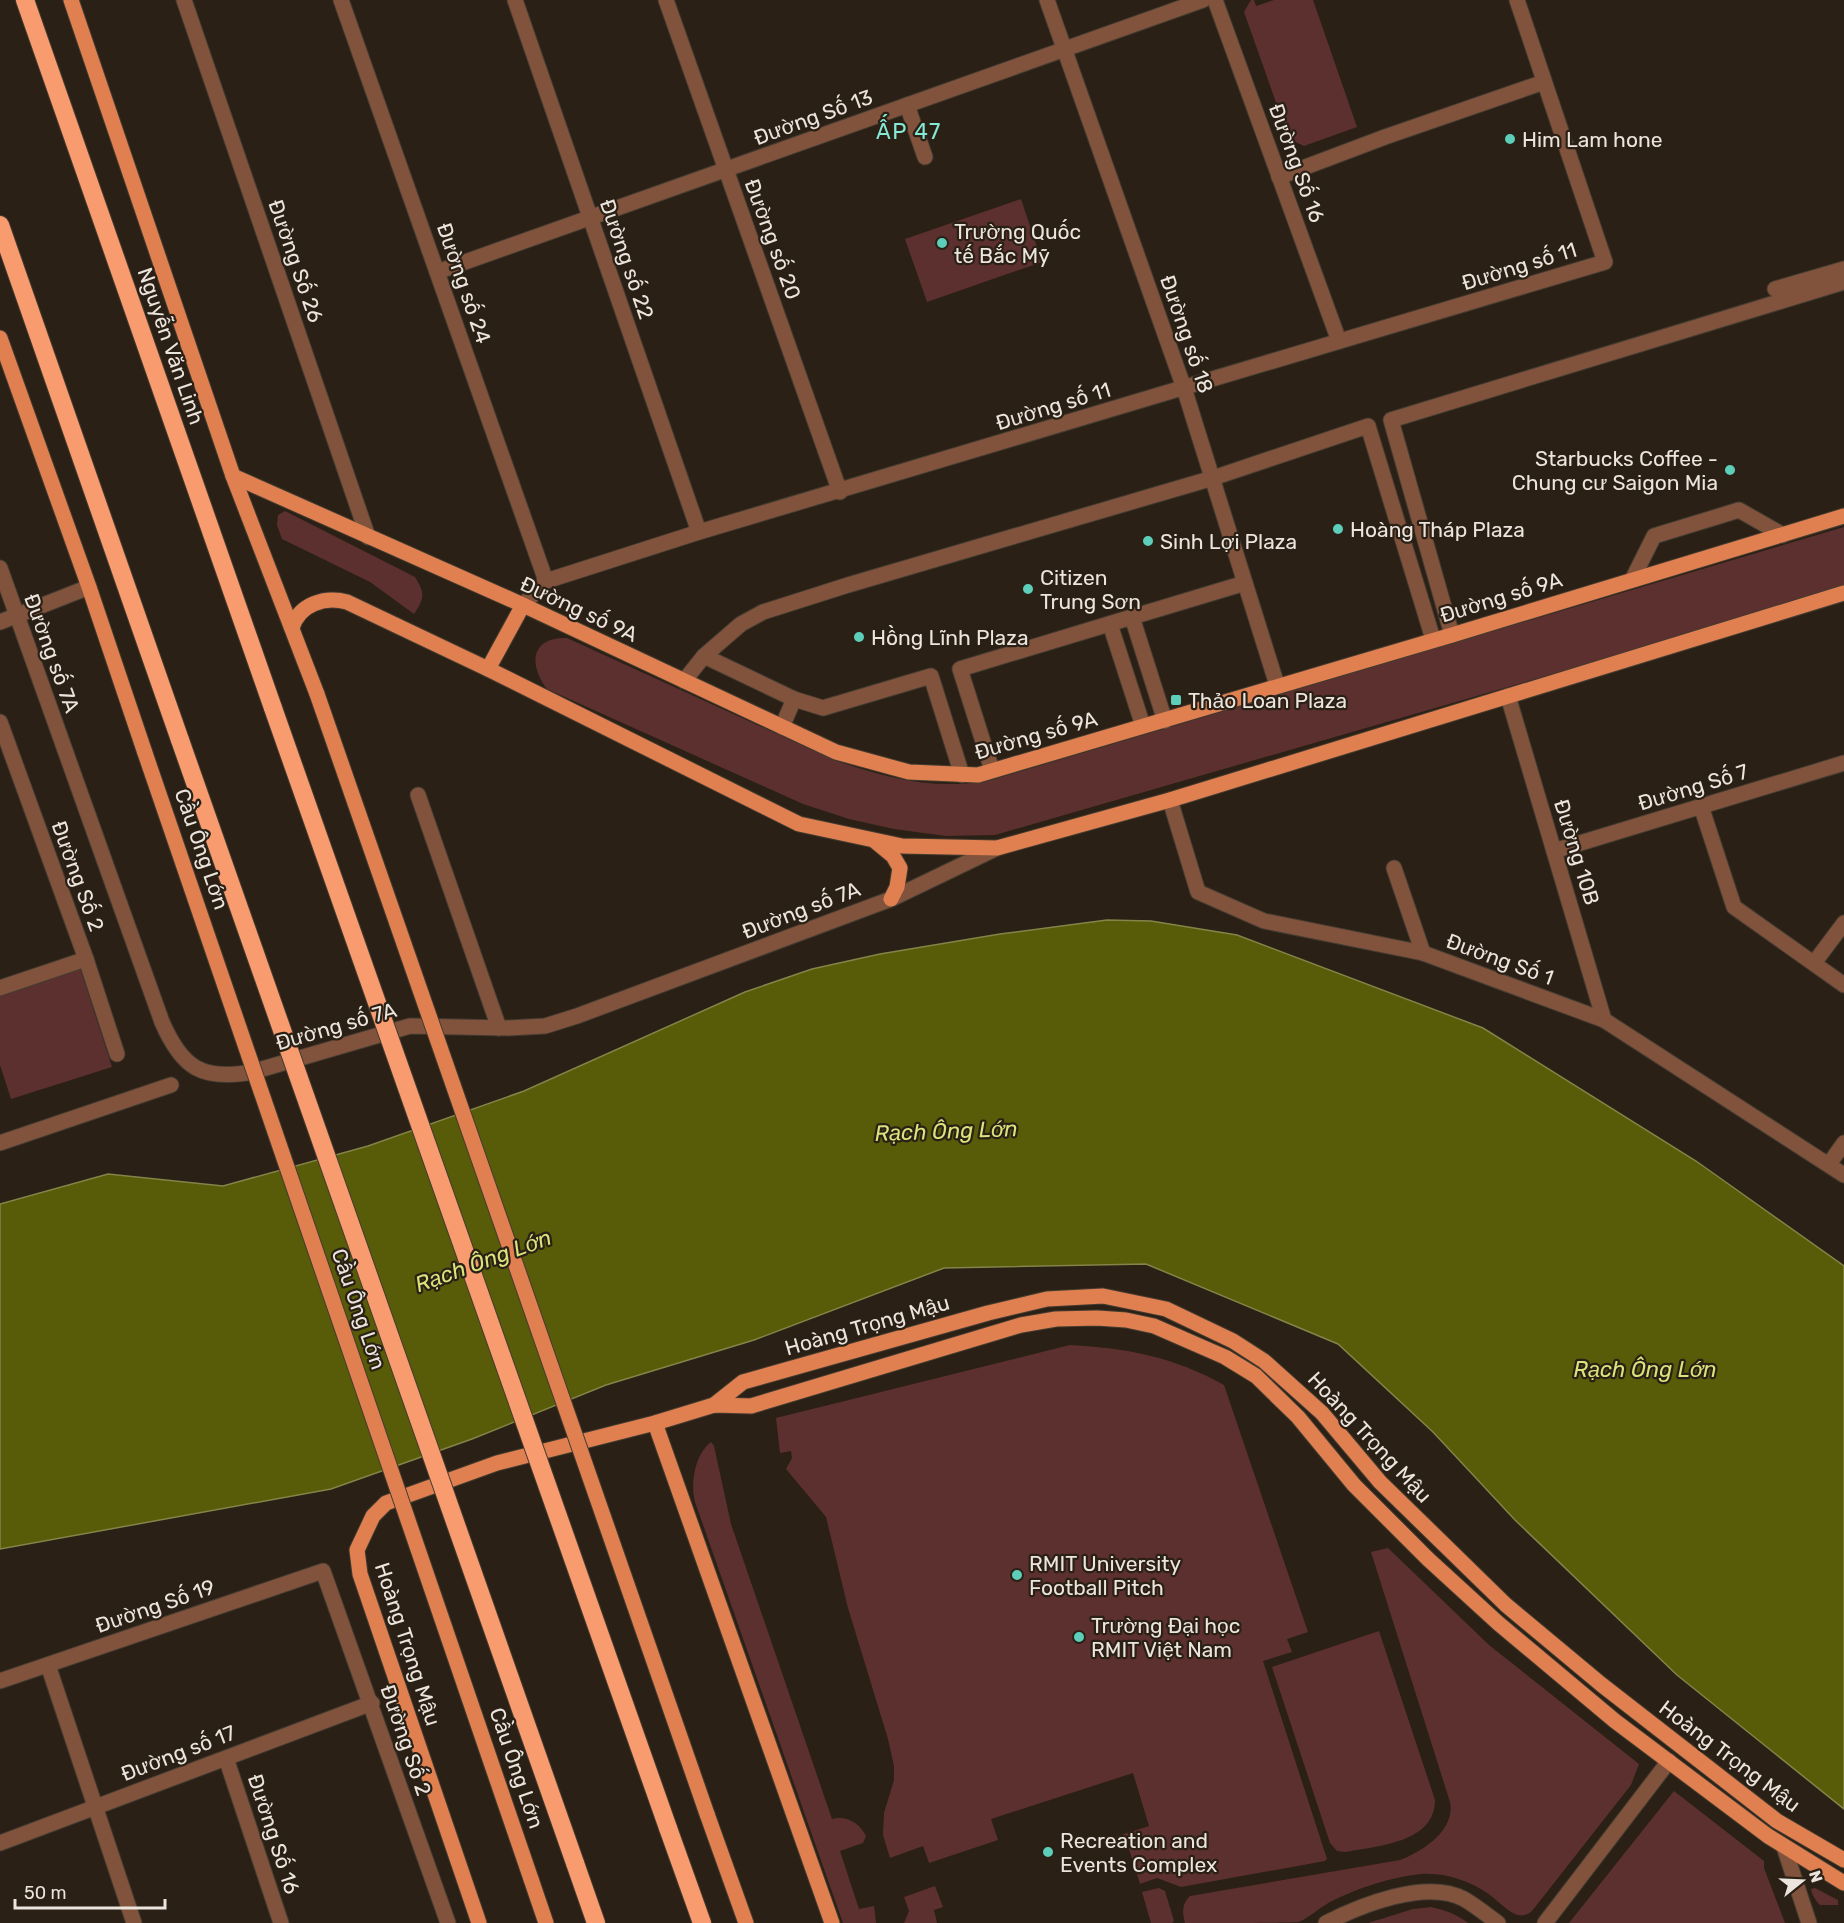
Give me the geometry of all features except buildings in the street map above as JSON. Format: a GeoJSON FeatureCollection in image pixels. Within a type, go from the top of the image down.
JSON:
{"type":"FeatureCollection","features":[{"type":"Feature","properties":{"kind":"highway","name":"Nguyễn Văn Linh"},"geometry":{"type":"LineString","coordinates":[[26,0],[702,1923]]}},
{"type":"Feature","properties":{"kind":"highway","name":"Cầu Ông Lớn"},"geometry":{"type":"LineString","coordinates":[[0,225],[596,1923]]}},
{"type":"Feature","properties":{"kind":"main road","name":"Nguyễn Văn Linh"},"geometry":{"type":"LineString","coordinates":[[71,0],[233,476],[317,694],[746,1923]]}},
{"type":"Feature","properties":{"kind":"main road"},"geometry":{"type":"LineString","coordinates":[[0,338],[3,359],[89,587]]}},
{"type":"Feature","properties":{"kind":"main road","name":"Đường số 9A"},"geometry":{"type":"LineString","coordinates":[[233,476],[523,605],[836,752],[909,772],[962,775],[978,775],[1165,721],[1277,685],[1452,635],[1844,516]]}},
{"type":"Feature","properties":{"kind":"main road","name":"Cầu Ông Lớn"},"geometry":{"type":"LineString","coordinates":[[89,587],[546,1923]]}},
{"type":"Feature","properties":{"kind":"main road"},"geometry":{"type":"LineString","coordinates":[[292,628],[295,618],[303,609],[317,602],[335,598],[488,669],[799,824],[902,846],[997,848],[1170,800],[1844,593]]}},
{"type":"Feature","properties":{"kind":"main road"},"geometry":{"type":"LineString","coordinates":[[488,669],[523,605]]}},
{"type":"Feature","properties":{"kind":"main road"},"geometry":{"type":"LineString","coordinates":[[874,840],[892,856],[900,868],[897,887],[891,899]]}},
{"type":"Feature","properties":{"kind":"main road","name":"Hoàng Trọng Mậu"},"geometry":{"type":"LineString","coordinates":[[714,1406],[743,1382],[976,1316],[1047,1299],[1103,1296],[1166,1309],[1233,1341],[1264,1361],[1322,1413],[1380,1482],[1506,1605],[1602,1685],[1777,1821],[1844,1860]]}},
{"type":"Feature","properties":{"kind":"main road","name":"Hoàng Trọng Mậu"},"geometry":{"type":"LineString","coordinates":[[479,1923],[360,1574],[357,1550],[373,1516],[386,1503],[497,1462],[714,1406],[751,1406],[999,1331],[1056,1319],[1126,1320],[1154,1326],[1225,1358],[1256,1376],[1298,1417],[1354,1485],[1428,1559],[1498,1623],[1615,1721],[1768,1836],[1844,1883]]}},
{"type":"Feature","properties":{"kind":"main road"},"geometry":{"type":"LineString","coordinates":[[655,1423],[832,1923]]}},
{"type":"Feature","properties":{"kind":"street","name":"Đường Số 26"},"geometry":{"type":"LineString","coordinates":[[184,0],[368,537]]}},
{"type":"Feature","properties":{"kind":"street","name":"Đường số 24"},"geometry":{"type":"LineString","coordinates":[[341,0],[546,581]]}},
{"type":"Feature","properties":{"kind":"street","name":"Đường số 22"},"geometry":{"type":"LineString","coordinates":[[515,0],[699,532]]}},
{"type":"Feature","properties":{"kind":"street","name":"Đường số 20"},"geometry":{"type":"LineString","coordinates":[[666,0],[840,492]]}},
{"type":"Feature","properties":{"kind":"street","name":"Đường số 18"},"geometry":{"type":"LineString","coordinates":[[1047,0],[1184,388],[1277,685]]}},
{"type":"Feature","properties":{"kind":"street","name":"Đường Số 13"},"geometry":{"type":"LineString","coordinates":[[437,273],[1203,0]]}},
{"type":"Feature","properties":{"kind":"street","name":"Đường Số 16"},"geometry":{"type":"LineString","coordinates":[[1215,0],[1339,341]]}},
{"type":"Feature","properties":{"kind":"street"},"geometry":{"type":"LineString","coordinates":[[1279,177],[1544,82],[1517,0]]}},
{"type":"Feature","properties":{"kind":"street","name":"Đường số 11"},"geometry":{"type":"LineString","coordinates":[[523,605],[546,581],[699,532],[840,492],[1605,262],[1544,82]]}},
{"type":"Feature","properties":{"kind":"street"},"geometry":{"type":"LineString","coordinates":[[907,105],[926,158]]}},
{"type":"Feature","properties":{"kind":"street"},"geometry":{"type":"LineString","coordinates":[[1776,289],[1844,269]]}},
{"type":"Feature","properties":{"kind":"street"},"geometry":{"type":"LineString","coordinates":[[1452,635],[1391,420],[1844,282]]}},
{"type":"Feature","properties":{"kind":"street"},"geometry":{"type":"LineString","coordinates":[[684,681],[704,656],[741,624],[763,612],[1213,478],[1368,426],[1433,639]]}},
{"type":"Feature","properties":{"kind":"street"},"geometry":{"type":"LineString","coordinates":[[1632,580],[1654,536],[1728,513],[1739,510],[1783,534]]}},
{"type":"Feature","properties":{"kind":"street","name":"Đường số 7A"},"geometry":{"type":"LineString","coordinates":[[0,568],[162,1022],[180,1055],[194,1067],[211,1074],[231,1076],[252,1072],[410,1026],[499,1028],[544,1026],[577,1016],[891,899],[997,848]]}},
{"type":"Feature","properties":{"kind":"street"},"geometry":{"type":"LineString","coordinates":[[992,770],[960,669],[1245,584]]}},
{"type":"Feature","properties":{"kind":"street"},"geometry":{"type":"LineString","coordinates":[[0,622],[89,587]]}},
{"type":"Feature","properties":{"kind":"street"},"geometry":{"type":"LineString","coordinates":[[1132,617],[1165,721]]}},
{"type":"Feature","properties":{"kind":"street"},"geometry":{"type":"LineString","coordinates":[[1110,624],[1143,726]]}},
{"type":"Feature","properties":{"kind":"street"},"geometry":{"type":"LineString","coordinates":[[704,656],[794,699],[823,708],[931,676],[962,775]]}},
{"type":"Feature","properties":{"kind":"street","name":"Đường 10B"},"geometry":{"type":"LineString","coordinates":[[1508,696],[1604,1020]]}},
{"type":"Feature","properties":{"kind":"street"},"geometry":{"type":"LineString","coordinates":[[782,727],[794,699]]}},
{"type":"Feature","properties":{"kind":"street","name":"Đường Số 2"},"geometry":{"type":"LineString","coordinates":[[0,722],[86,959],[0,988]]}},
{"type":"Feature","properties":{"kind":"street","name":"Đường Số 7"},"geometry":{"type":"LineString","coordinates":[[1554,851],[1844,763]]}},
{"type":"Feature","properties":{"kind":"street"},"geometry":{"type":"LineString","coordinates":[[418,795],[499,1028]]}},
{"type":"Feature","properties":{"kind":"street","name":"Đường Số 1"},"geometry":{"type":"LineString","coordinates":[[1170,800],[1198,892],[1264,921],[1423,953],[1604,1020],[1844,1175]]}},
{"type":"Feature","properties":{"kind":"street"},"geometry":{"type":"LineString","coordinates":[[1701,806],[1734,907],[1844,985]]}},
{"type":"Feature","properties":{"kind":"street"},"geometry":{"type":"LineString","coordinates":[[1394,868],[1423,953]]}},
{"type":"Feature","properties":{"kind":"street"},"geometry":{"type":"LineString","coordinates":[[1814,963],[1844,923]]}},
{"type":"Feature","properties":{"kind":"street"},"geometry":{"type":"LineString","coordinates":[[86,959],[117,1054]]}},
{"type":"Feature","properties":{"kind":"street"},"geometry":{"type":"LineString","coordinates":[[0,1143],[171,1085]]}},
{"type":"Feature","properties":{"kind":"street"},"geometry":{"type":"LineString","coordinates":[[1829,1164],[1844,1143]]}},
{"type":"Feature","properties":{"kind":"street","name":"Đường Số 2"},"geometry":{"type":"LineString","coordinates":[[323,1570],[448,1923]]}},
{"type":"Feature","properties":{"kind":"street","name":"Đường Số 19"},"geometry":{"type":"LineString","coordinates":[[0,1681],[323,1570]]}},
{"type":"Feature","properties":{"kind":"street"},"geometry":{"type":"LineString","coordinates":[[48,1665],[134,1923]]}},
{"type":"Feature","properties":{"kind":"street","name":"Đường số 17"},"geometry":{"type":"LineString","coordinates":[[0,1843],[372,1703]]}},
{"type":"Feature","properties":{"kind":"street","name":"Đường Số 16"},"geometry":{"type":"LineString","coordinates":[[226,1758],[281,1923]]}},
{"type":"Feature","properties":{"kind":"street"},"geometry":{"type":"LineString","coordinates":[[1545,1923],[1669,1761]]}},
{"type":"Feature","properties":{"kind":"street"},"geometry":{"type":"LineString","coordinates":[[1784,1846],[1809,1923]]}},
{"type":"Feature","properties":{"kind":"street"},"geometry":{"type":"LineString","coordinates":[[1326,1923],[1346,1913],[1407,1894],[1436,1891],[1462,1899],[1498,1923]]}},
{"type":"Feature","properties":{"kind":"shaded area"},"geometry":{"type":"Polygon","coordinates":[[[1251,0],[1254,0],[1256,6],[1274,0],[1313,0],[1357,127],[1304,146],[1289,139],[1244,12],[1251,0]]]}},
{"type":"Feature","properties":{"kind":"shaded area"},"geometry":{"type":"Polygon","coordinates":[[[1021,199],[1042,262],[927,302],[905,239],[1021,199]]]}},
{"type":"Feature","properties":{"kind":"shaded area"},"geometry":{"type":"Polygon","coordinates":[[[285,511],[415,577],[421,587],[422,596],[414,614],[370,582],[282,539],[277,525],[278,515],[285,511]]]}},
{"type":"Feature","properties":{"kind":"shaded area"},"geometry":{"type":"Polygon","coordinates":[[[1844,527],[1844,587],[1650,646],[995,835],[946,836],[894,829],[849,819],[803,804],[547,689],[541,680],[535,662],[536,654],[546,642],[567,638],[834,760],[910,781],[948,784],[988,781],[1844,527]]]}},
{"type":"Feature","properties":{"kind":"shaded area"},"geometry":{"type":"Polygon","coordinates":[[[80,968],[112,1067],[11,1099],[0,1065],[0,994],[80,968]]]}},
{"type":"Feature","properties":{"kind":"shaded area"},"geometry":{"type":"Polygon","coordinates":[[[1070,1345],[1150,1356],[1187,1367],[1224,1385],[1308,1632],[1287,1639],[1292,1652],[1263,1661],[1327,1859],[1325,1861],[1181,1887],[1157,1878],[1140,1884],[1128,1846],[1119,1848],[1115,1837],[1149,1826],[1133,1773],[991,1819],[998,1840],[929,1863],[923,1846],[890,1858],[883,1835],[884,1813],[894,1780],[894,1766],[888,1739],[848,1608],[826,1517],[786,1469],[792,1458],[791,1451],[780,1453],[776,1418],[1070,1345]]]}},
{"type":"Feature","properties":{"kind":"shaded area"},"geometry":{"type":"Polygon","coordinates":[[[711,1442],[714,1446],[731,1524],[832,1819],[842,1818],[852,1821],[866,1836],[863,1843],[840,1851],[859,1909],[874,1906],[876,1923],[843,1923],[695,1502],[693,1486],[695,1469],[701,1454],[711,1442]]]}},
{"type":"Feature","properties":{"kind":"shaded area"},"geometry":{"type":"Polygon","coordinates":[[[1388,1548],[1489,1645],[1639,1764],[1631,1785],[1528,1914],[1518,1915],[1512,1912],[1483,1890],[1466,1882],[1448,1876],[1421,1874],[1386,1880],[1351,1892],[1330,1902],[1299,1922],[1185,1923],[1183,1908],[1190,1896],[1400,1860],[1427,1846],[1443,1831],[1448,1822],[1450,1802],[1371,1552],[1388,1548]]]}},
{"type":"Feature","properties":{"kind":"shaded area"},"geometry":{"type":"Polygon","coordinates":[[[1379,1631],[1435,1800],[1432,1814],[1415,1834],[1388,1844],[1345,1852],[1337,1851],[1330,1843],[1272,1667],[1379,1631]]]}},
{"type":"Feature","properties":{"kind":"shaded area"},"geometry":{"type":"Polygon","coordinates":[[[1674,1791],[1764,1861],[1764,1868],[1785,1923],[1569,1923],[1674,1791]]]}},
{"type":"Feature","properties":{"kind":"shaded area"},"geometry":{"type":"Polygon","coordinates":[[[935,1886],[943,1907],[934,1910],[937,1923],[904,1923],[909,1911],[904,1897],[935,1886]]]}},
{"type":"Feature","properties":{"kind":"shaded area"},"geometry":{"type":"Polygon","coordinates":[[[1159,1888],[1165,1891],[1174,1921],[1172,1923],[1151,1923],[1142,1892],[1159,1888]]]}},
{"type":"Feature","properties":{"kind":"shaded area"},"geometry":{"type":"Polygon","coordinates":[[[1815,1888],[1838,1900],[1838,1905],[1820,1905],[1811,1889],[1815,1888]]]}},
{"type":"Feature","properties":{"kind":"shaded area"},"geometry":{"type":"Polygon","coordinates":[[[1431,1907],[1450,1913],[1468,1923],[1368,1923],[1413,1909],[1431,1907]]]}},
{"type":"Feature","properties":{"kind":"water","name":"Rạch Ông Lớn"},"geometry":{"type":"Polygon","coordinates":[[[1107,920],[1151,921],[1237,935],[1483,1028],[1696,1161],[1844,1266],[1844,1809],[1677,1675],[1515,1520],[1433,1432],[1338,1344],[1146,1264],[944,1268],[754,1340],[606,1385],[472,1439],[331,1489],[0,1549],[0,1204],[108,1174],[223,1186],[368,1146],[524,1091],[745,992],[812,969],[880,954],[1000,934],[1107,920]]]}},
{"type":"Feature","properties":{"kind":"place","name":"Him Lam hone"},"geometry":{"type":"Point","coordinates":[1510,139]}},
{"type":"Feature","properties":{"kind":"place","name":"Trường Quốc tế Bắc Mỹ"},"geometry":{"type":"Point","coordinates":[942,243]}},
{"type":"Feature","properties":{"kind":"place","name":"Starbucks Coffee - Chung cư Saigon Mia"},"geometry":{"type":"Point","coordinates":[1730,470]}},
{"type":"Feature","properties":{"kind":"place","name":"Hoàng Tháp Plaza"},"geometry":{"type":"Point","coordinates":[1338,529]}},
{"type":"Feature","properties":{"kind":"place","name":"Sinh Lợi Plaza"},"geometry":{"type":"Point","coordinates":[1148,541]}},
{"type":"Feature","properties":{"kind":"place","name":"Citizen Trung Sơn"},"geometry":{"type":"Point","coordinates":[1028,589]}},
{"type":"Feature","properties":{"kind":"place","name":"Hồng Lĩnh Plaza"},"geometry":{"type":"Point","coordinates":[859,637]}},
{"type":"Feature","properties":{"kind":"place","name":"Thảo Loan Plaza"},"geometry":{"type":"Point","coordinates":[1176,700]}},
{"type":"Feature","properties":{"kind":"place","name":"RMIT University Football Pitch"},"geometry":{"type":"Point","coordinates":[1017,1575]}},
{"type":"Feature","properties":{"kind":"place","name":"Trường Đại học RMIT Việt Nam"},"geometry":{"type":"Point","coordinates":[1079,1637]}},
{"type":"Feature","properties":{"kind":"place","name":"Recreation and Events Complex"},"geometry":{"type":"Point","coordinates":[1048,1852]}},
{"type":"Feature","properties":{"kind":"district","name":"ẤP 47"},"geometry":{"type":"Point","coordinates":[909,131]}}]}
